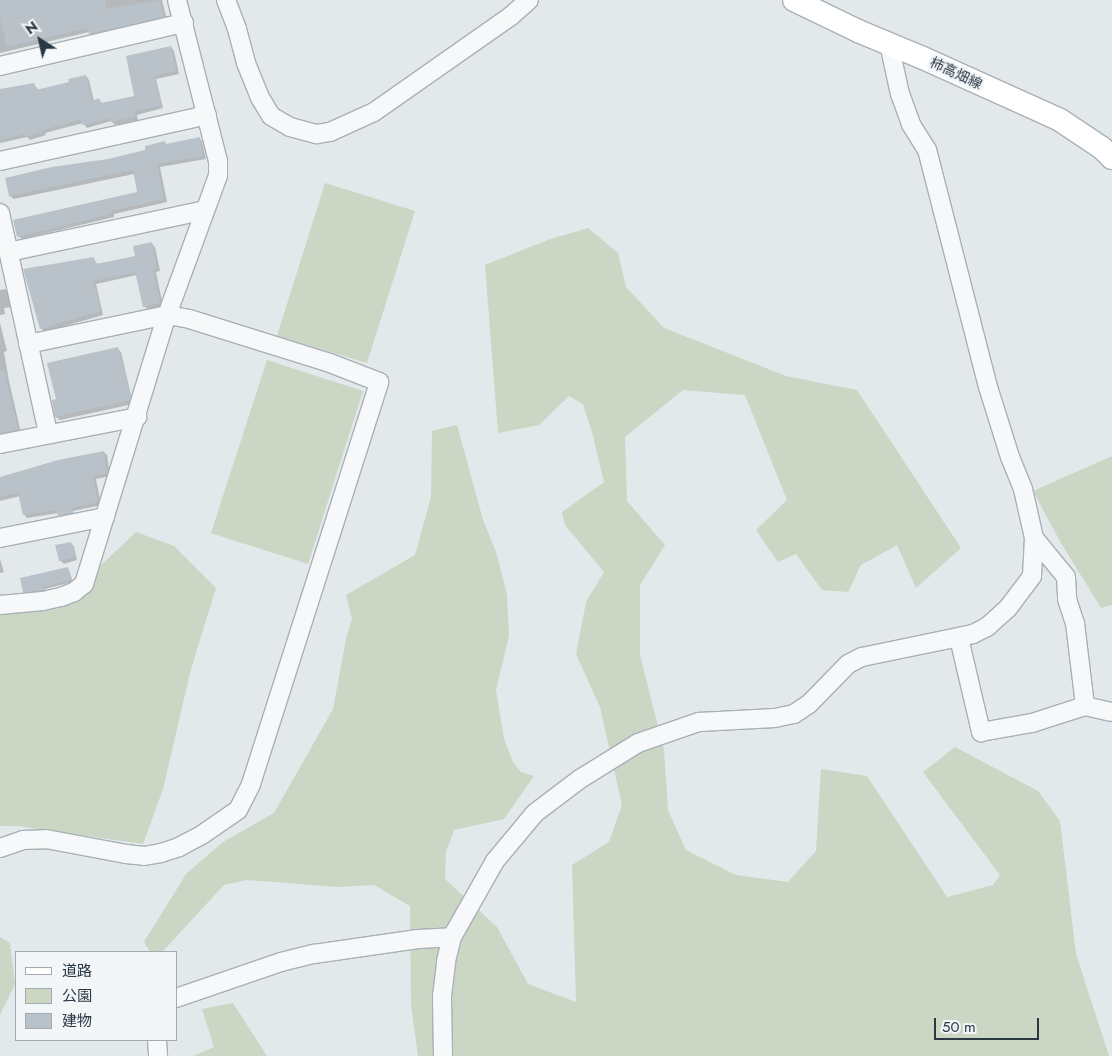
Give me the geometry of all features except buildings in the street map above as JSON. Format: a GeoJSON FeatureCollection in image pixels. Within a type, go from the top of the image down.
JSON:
{"type":"FeatureCollection","features":[{"type":"Feature","properties":{"kind":"main road","name":"柿高畑線"},"geometry":{"type":"LineString","coordinates":[[794,0],[1060,120],[1096,144],[1112,158]]}},
{"type":"Feature","properties":{"kind":"street"},"geometry":{"type":"LineString","coordinates":[[0,605],[43,601],[61,597],[74,592],[84,584],[167,315],[218,176],[218,161],[208,115],[178,0]]}},
{"type":"Feature","properties":{"kind":"street"},"geometry":{"type":"LineString","coordinates":[[226,0],[237,29],[246,63],[259,96],[271,116],[290,127],[317,134],[330,132],[374,112],[496,27],[529,0]]}},
{"type":"Feature","properties":{"kind":"street"},"geometry":{"type":"LineString","coordinates":[[0,66],[184,23]]}},
{"type":"Feature","properties":{"kind":"street"},"geometry":{"type":"LineString","coordinates":[[443,1056],[442,996],[446,961],[452,937],[495,861],[536,813],[580,778],[638,743],[699,722],[775,718],[794,714],[808,704],[848,664],[862,657],[959,638],[987,627],[1022,591],[1032,576],[1034,538],[1024,489],[1010,457],[988,388],[928,150],[911,124],[900,94],[889,44]]}},
{"type":"Feature","properties":{"kind":"street"},"geometry":{"type":"LineString","coordinates":[[0,161],[208,115]]}},
{"type":"Feature","properties":{"kind":"street"},"geometry":{"type":"LineString","coordinates":[[8,252],[205,210]]}},
{"type":"Feature","properties":{"kind":"street"},"geometry":{"type":"LineString","coordinates":[[0,213],[48,434]]}},
{"type":"Feature","properties":{"kind":"street"},"geometry":{"type":"LineString","coordinates":[[0,848],[23,840],[46,839],[126,854],[144,856],[161,854],[203,834],[238,810],[252,784],[379,382],[330,363],[190,319],[167,315],[28,344]]}},
{"type":"Feature","properties":{"kind":"street"},"geometry":{"type":"LineString","coordinates":[[0,444],[137,417]]}},
{"type":"Feature","properties":{"kind":"street"},"geometry":{"type":"LineString","coordinates":[[0,538],[104,517]]}},
{"type":"Feature","properties":{"kind":"street"},"geometry":{"type":"LineString","coordinates":[[1034,538],[1066,577],[1067,600],[1075,623],[1085,706]]}},
{"type":"Feature","properties":{"kind":"street"},"geometry":{"type":"LineString","coordinates":[[959,638],[981,732],[1032,723],[1085,706],[1110,712]]}},
{"type":"Feature","properties":{"kind":"street"},"geometry":{"type":"LineString","coordinates":[[178,997],[281,962],[314,954],[418,939],[452,937]]}},
{"type":"Feature","properties":{"kind":"street"},"geometry":{"type":"LineString","coordinates":[[157,1041],[158,1056]]}},
{"type":"Feature","properties":{"kind":"green space"},"geometry":{"type":"Polygon","coordinates":[[[325,183],[415,211],[367,363],[277,336],[325,183]]]}},
{"type":"Feature","properties":{"kind":"green space"},"geometry":{"type":"Polygon","coordinates":[[[588,228],[618,253],[626,287],[664,328],[786,376],[857,390],[961,548],[916,588],[897,545],[861,565],[848,592],[822,590],[796,554],[778,562],[756,530],[787,500],[745,395],[683,390],[625,437],[627,501],[665,545],[640,585],[640,655],[664,750],[668,810],[686,850],[736,875],[788,882],[816,851],[821,769],[867,776],[947,897],[993,885],[1000,875],[923,772],[955,747],[1038,791],[1060,821],[1076,954],[1109,1056],[418,1056],[411,1005],[410,906],[374,885],[337,887],[247,880],[224,885],[163,951],[149,951],[144,942],[186,874],[223,842],[274,813],[333,709],[346,639],[352,619],[346,595],[415,555],[431,497],[432,431],[457,425],[483,520],[496,552],[507,595],[509,636],[496,690],[504,739],[513,762],[521,772],[534,776],[504,819],[454,830],[446,852],[445,879],[497,927],[528,984],[576,1002],[572,865],[609,842],[622,805],[600,707],[576,654],[586,602],[604,572],[565,525],[562,512],[604,482],[583,404],[569,396],[539,425],[498,433],[485,265],[548,240],[588,228]]]}},
{"type":"Feature","properties":{"kind":"green space"},"geometry":{"type":"Polygon","coordinates":[[[267,360],[363,391],[308,564],[211,533],[267,360]]]}},
{"type":"Feature","properties":{"kind":"green space"},"geometry":{"type":"Polygon","coordinates":[[[1112,456],[1112,605],[1101,608],[1061,543],[1033,491],[1112,456]]]}},
{"type":"Feature","properties":{"kind":"green space"},"geometry":{"type":"Polygon","coordinates":[[[136,532],[174,546],[216,588],[191,669],[163,789],[143,844],[18,826],[0,826],[0,611],[52,604],[98,568],[136,532]]]}},
{"type":"Feature","properties":{"kind":"green space"},"geometry":{"type":"Polygon","coordinates":[[[0,937],[10,943],[15,984],[0,1015],[0,937]]]}},
{"type":"Feature","properties":{"kind":"green space"},"geometry":{"type":"Polygon","coordinates":[[[233,1003],[267,1056],[193,1056],[214,1047],[202,1009],[233,1003]]]}}]}
